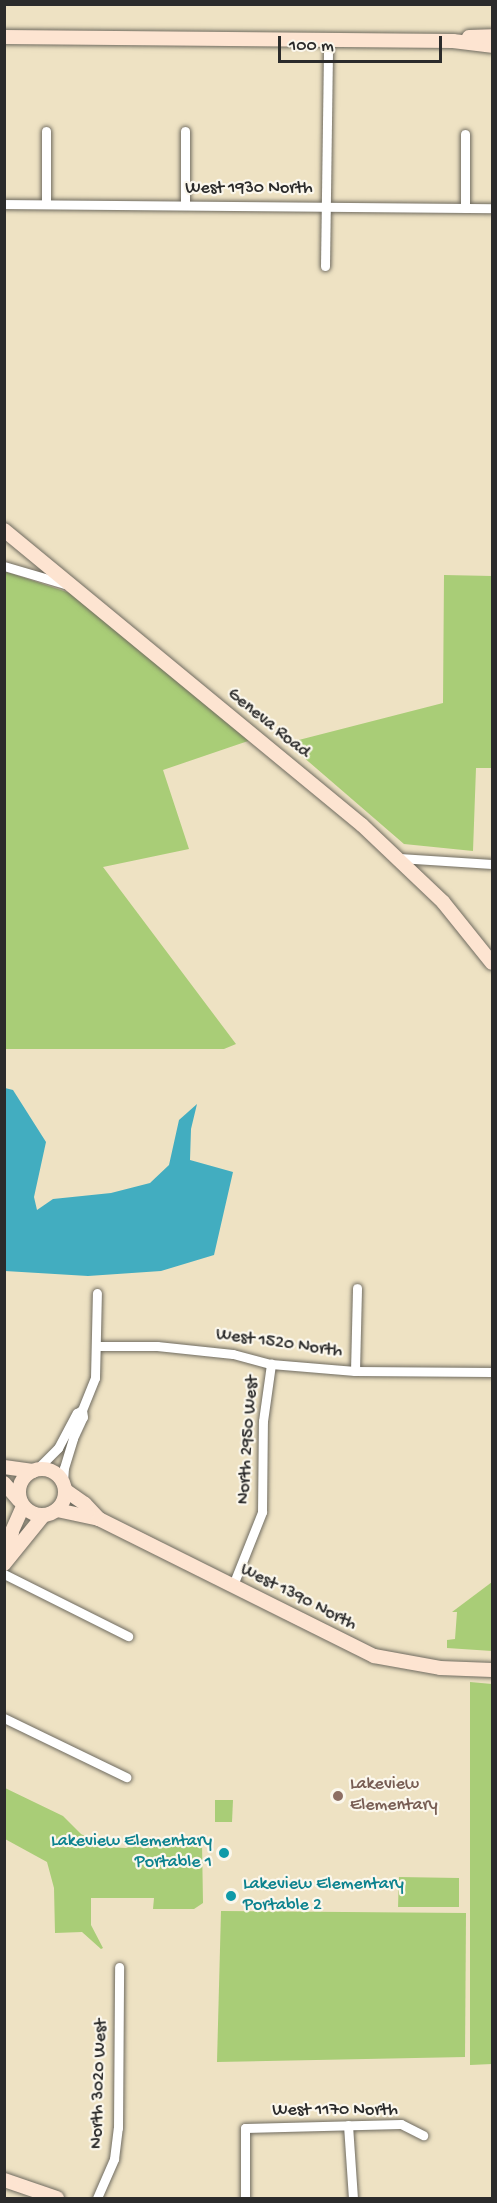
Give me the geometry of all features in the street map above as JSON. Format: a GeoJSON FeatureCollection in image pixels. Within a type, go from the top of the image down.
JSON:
{"type":"FeatureCollection","features":[{"type":"Feature","properties":{"kind":"street"},"geometry":{"type":"LineString","coordinates":[[453,41],[470,37],[492,36]]}},
{"type":"Feature","properties":{"kind":"street"},"geometry":{"type":"LineString","coordinates":[[4,37],[453,41],[492,46]]}},
{"type":"Feature","properties":{"kind":"street"},"geometry":{"type":"LineString","coordinates":[[326,267],[328,39]]}},
{"type":"Feature","properties":{"kind":"street"},"geometry":{"type":"LineString","coordinates":[[46,131],[46,204]]}},
{"type":"Feature","properties":{"kind":"street"},"geometry":{"type":"LineString","coordinates":[[185,131],[185,205]]}},
{"type":"Feature","properties":{"kind":"street"},"geometry":{"type":"LineString","coordinates":[[465,134],[465,207]]}},
{"type":"Feature","properties":{"kind":"street","name":"West 1930 North"},"geometry":{"type":"LineString","coordinates":[[4,204],[492,208]]}},
{"type":"Feature","properties":{"kind":"street","name":"Geneva Road"},"geometry":{"type":"LineString","coordinates":[[4,530],[399,858],[443,902],[492,963]]}},
{"type":"Feature","properties":{"kind":"street"},"geometry":{"type":"LineString","coordinates":[[4,566],[73,587]]}},
{"type":"Feature","properties":{"kind":"street"},"geometry":{"type":"LineString","coordinates":[[399,858],[492,864]]}},
{"type":"Feature","properties":{"kind":"street"},"geometry":{"type":"LineString","coordinates":[[355,1371],[357,1288]]}},
{"type":"Feature","properties":{"kind":"street"},"geometry":{"type":"LineString","coordinates":[[6,1560],[43,1516],[57,1510],[65,1498],[64,1468],[82,1417],[82,1410],[95,1378],[98,1346],[97,1293]]}},
{"type":"Feature","properties":{"kind":"street","name":"West 1520 North"},"geometry":{"type":"LineString","coordinates":[[98,1346],[158,1346],[232,1354],[271,1364],[355,1371],[492,1372]]}},
{"type":"Feature","properties":{"kind":"street","name":"North 2950 West"},"geometry":{"type":"LineString","coordinates":[[233,1585],[262,1512],[263,1421],[271,1364]]}},
{"type":"Feature","properties":{"kind":"street"},"geometry":{"type":"LineString","coordinates":[[6,1560],[21,1503],[19,1484],[23,1477],[35,1470],[57,1448],[76,1413],[82,1410]]}},
{"type":"Feature","properties":{"kind":"street"},"geometry":{"type":"LineString","coordinates":[[4,1467],[52,1471],[64,1486]]}},
{"type":"Feature","properties":{"kind":"street"},"geometry":{"type":"LineString","coordinates":[[4,1483],[28,1512],[43,1516]]}},
{"type":"Feature","properties":{"kind":"street","name":"West 1390 North"},"geometry":{"type":"LineString","coordinates":[[64,1486],[99,1519]]}},
{"type":"Feature","properties":{"kind":"street","name":"West 1390 North"},"geometry":{"type":"LineString","coordinates":[[57,1510],[99,1519],[374,1656],[428,1666],[492,1670]]}},
{"type":"Feature","properties":{"kind":"street"},"geometry":{"type":"LineString","coordinates":[[4,1574],[128,1636]]}},
{"type":"Feature","properties":{"kind":"street"},"geometry":{"type":"LineString","coordinates":[[4,1718],[126,1777]]}},
{"type":"Feature","properties":{"kind":"street","name":"North 3020 West"},"geometry":{"type":"LineString","coordinates":[[98,2199],[114,2159],[118,2128],[119,1967]]}},
{"type":"Feature","properties":{"kind":"street","name":"West 1170 North"},"geometry":{"type":"LineString","coordinates":[[245,2199],[245,2128],[400,2124],[423,2135]]}},
{"type":"Feature","properties":{"kind":"street"},"geometry":{"type":"LineString","coordinates":[[348,2125],[353,2199]]}},
{"type":"Feature","properties":{"kind":"street"},"geometry":{"type":"LineString","coordinates":[[4,2180],[57,2199]]}},
{"type":"Feature","properties":{"kind":"green space"},"geometry":{"type":"Polygon","coordinates":[[[4,571],[70,593],[251,740],[163,770],[189,849],[103,867],[236,1044],[224,1049],[5,1049],[4,571]]]}},
{"type":"Feature","properties":{"kind":"green space"},"geometry":{"type":"Polygon","coordinates":[[[444,575],[492,576],[492,768],[476,768],[473,851],[404,844],[287,743],[443,703],[444,575]]]}},
{"type":"Feature","properties":{"kind":"green space"},"geometry":{"type":"Polygon","coordinates":[[[492,1582],[492,1651],[447,1648],[447,1640],[455,1639],[457,1612],[452,1612],[492,1582]]]}},
{"type":"Feature","properties":{"kind":"green space"},"geometry":{"type":"Polygon","coordinates":[[[470,1682],[492,1684],[492,2064],[470,2065],[470,1682]]]}},
{"type":"Feature","properties":{"kind":"green space"},"geometry":{"type":"Polygon","coordinates":[[[5,1788],[63,1816],[81,1834],[105,1847],[126,1848],[148,1842],[202,1842],[203,1903],[194,1909],[153,1909],[154,1898],[91,1898],[91,1925],[103,1948],[101,1949],[82,1932],[55,1933],[54,1888],[47,1862],[5,1839],[5,1788]]]}},
{"type":"Feature","properties":{"kind":"green space"},"geometry":{"type":"Polygon","coordinates":[[[215,1800],[233,1800],[232,1822],[215,1822],[215,1800]]]}},
{"type":"Feature","properties":{"kind":"green space"},"geometry":{"type":"Polygon","coordinates":[[[399,1877],[459,1878],[459,1907],[398,1907],[399,1877]]]}},
{"type":"Feature","properties":{"kind":"green space"},"geometry":{"type":"Polygon","coordinates":[[[221,1911],[466,1913],[465,2057],[217,2062],[221,1911]]]}},
{"type":"Feature","properties":{"kind":"water"},"geometry":{"type":"Polygon","coordinates":[[[5,1088],[13,1090],[46,1142],[34,1197],[37,1210],[53,1199],[111,1193],[150,1183],[169,1165],[179,1120],[197,1104],[191,1129],[190,1160],[233,1172],[214,1255],[161,1271],[88,1276],[5,1271],[5,1088]]]}},
{"type":"Feature","properties":{"kind":"place","name":"Lakeview Elementary"},"geometry":{"type":"Point","coordinates":[338,1796]}},
{"type":"Feature","properties":{"kind":"place","name":"Lakeview Elementary Portable 1"},"geometry":{"type":"Point","coordinates":[224,1853]}},
{"type":"Feature","properties":{"kind":"place","name":"Lakeview Elementary Portable 2"},"geometry":{"type":"Point","coordinates":[231,1896]}}]}
